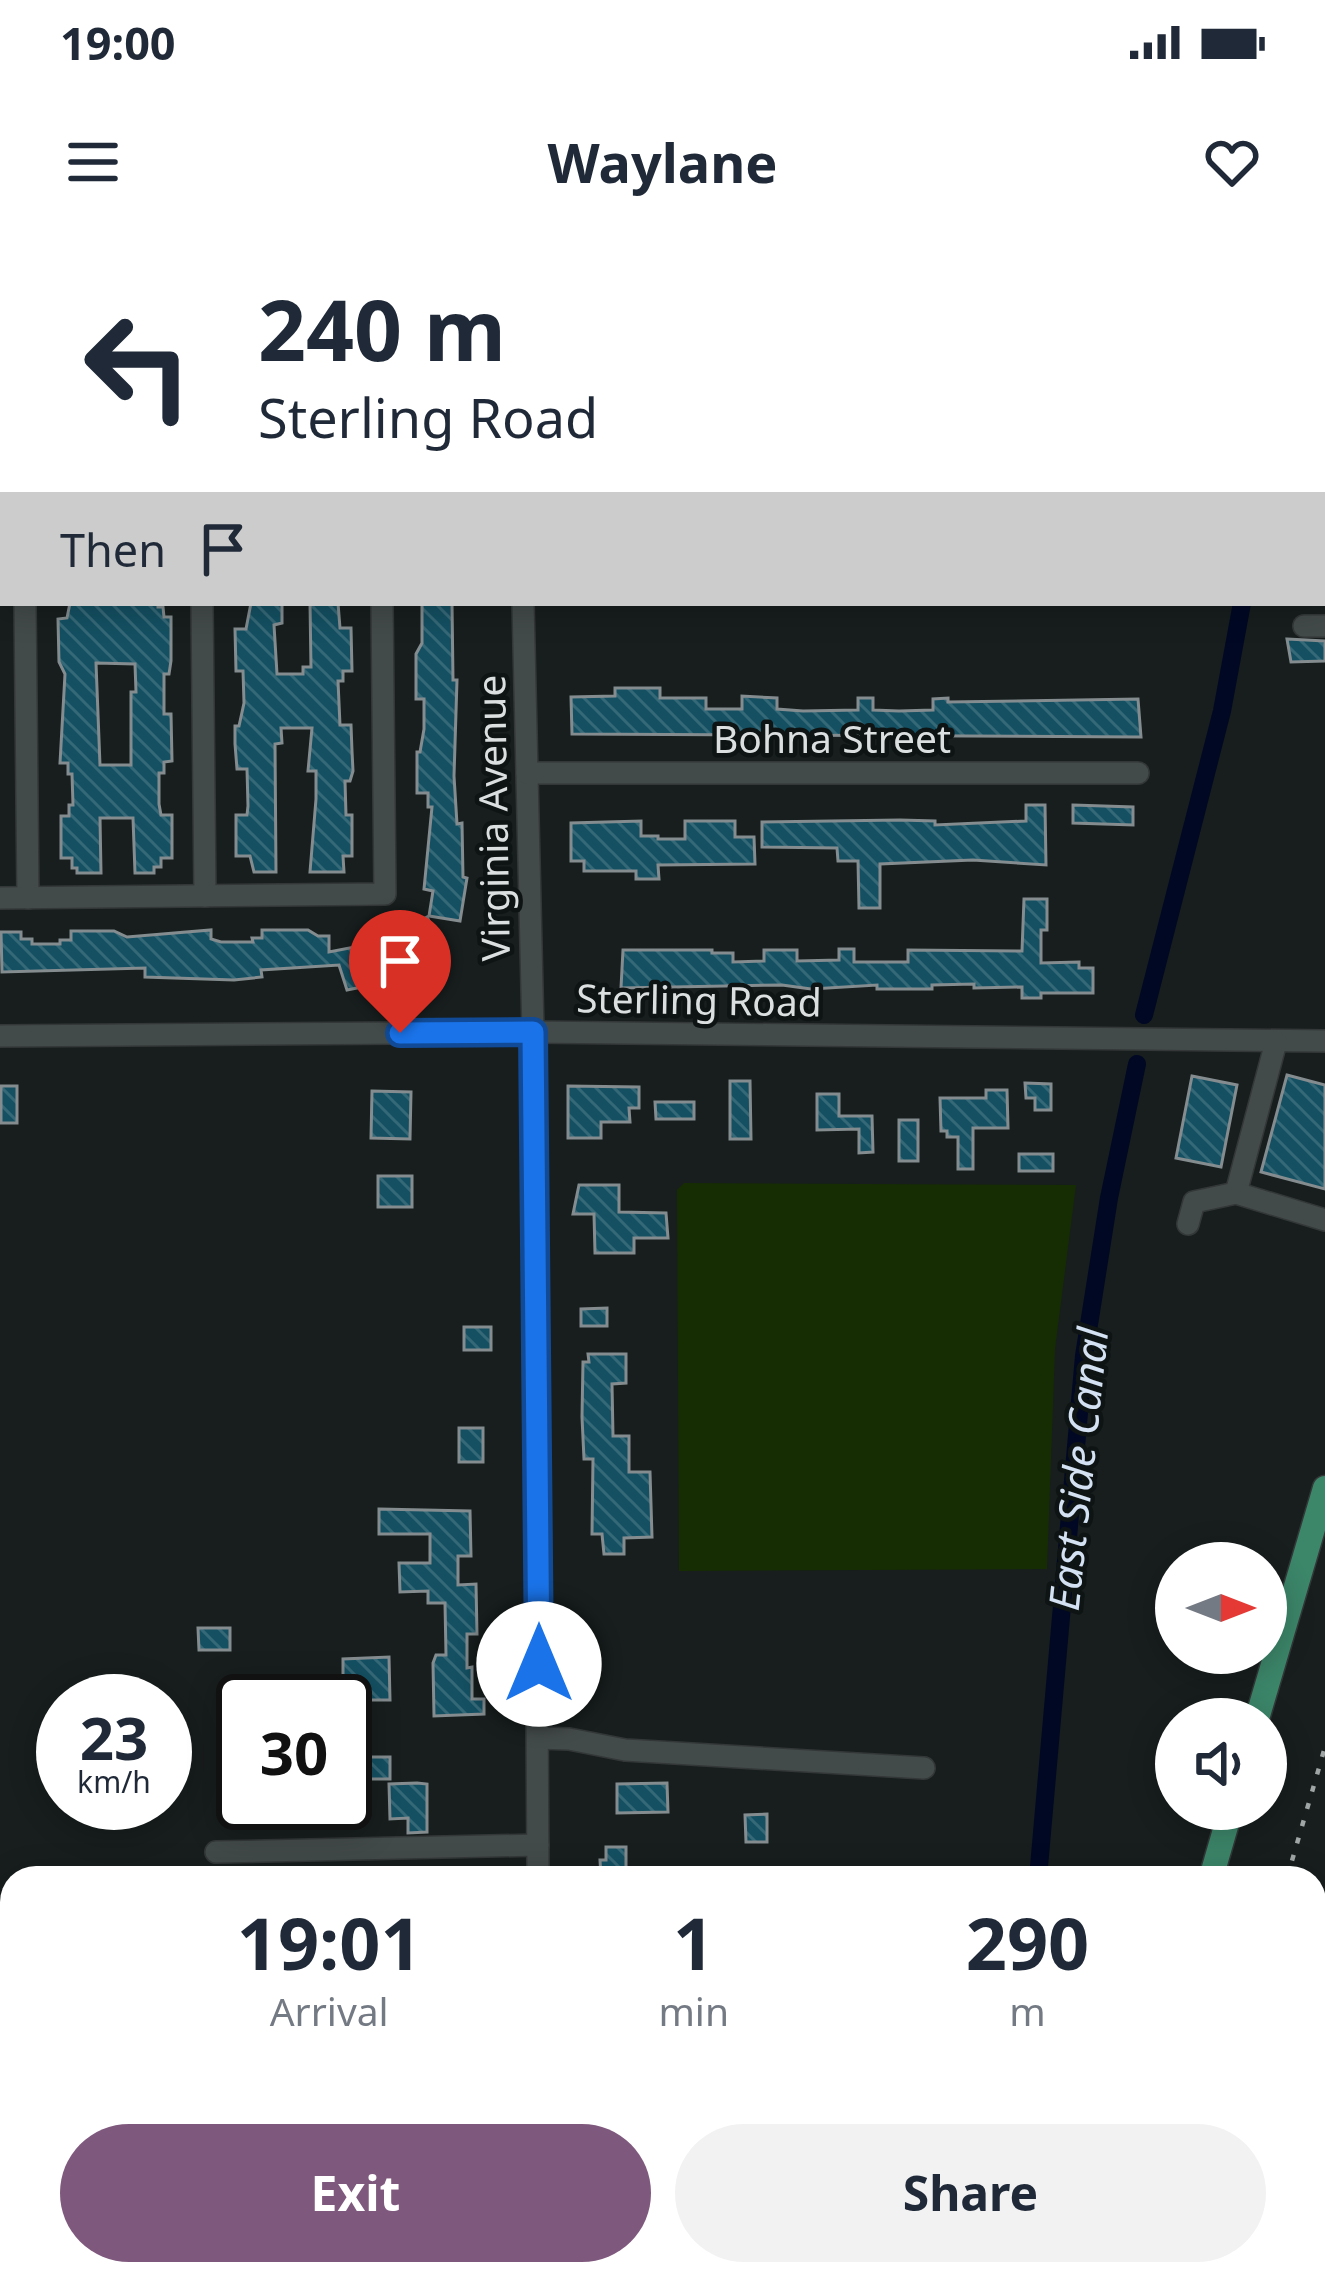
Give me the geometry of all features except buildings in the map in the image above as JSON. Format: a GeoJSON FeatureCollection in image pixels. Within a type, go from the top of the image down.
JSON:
{"type":"FeatureCollection","features":[{"type":"Feature","properties":{"kind":"main road"},"geometry":{"type":"LineString","coordinates":[[1263,1698],[1325,1488]]}},
{"type":"Feature","properties":{"kind":"main road"},"geometry":{"type":"LineString","coordinates":[[1214,1866],[1225,1830]]}},
{"type":"Feature","properties":{"kind":"street"},"geometry":{"type":"LineString","coordinates":[[25,606],[28,898]]}},
{"type":"Feature","properties":{"kind":"street"},"geometry":{"type":"LineString","coordinates":[[202,606],[205,896]]}},
{"type":"Feature","properties":{"kind":"street"},"geometry":{"type":"LineString","coordinates":[[0,898],[385,895],[382,606]]}},
{"type":"Feature","properties":{"kind":"street","name":"Virginia Avenue"},"geometry":{"type":"LineString","coordinates":[[523,606],[533,1032],[538,1866]]}},
{"type":"Feature","properties":{"kind":"street","name":"Bohna Street"},"geometry":{"type":"LineString","coordinates":[[527,773],[1138,773]]}},
{"type":"Feature","properties":{"kind":"street","name":"Sterling Road"},"geometry":{"type":"LineString","coordinates":[[0,1036],[533,1032],[1325,1041]]}},
{"type":"Feature","properties":{"kind":"street"},"geometry":{"type":"LineString","coordinates":[[1236,1193],[1276,1042]]}},
{"type":"Feature","properties":{"kind":"street"},"geometry":{"type":"LineString","coordinates":[[1188,1224],[1194,1202],[1236,1193],[1325,1220]]}},
{"type":"Feature","properties":{"kind":"street"},"geometry":{"type":"LineString","coordinates":[[538,1738],[625,1750],[924,1768]]}},
{"type":"Feature","properties":{"kind":"street"},"geometry":{"type":"LineString","coordinates":[[216,1852],[538,1845]]}},
{"type":"Feature","properties":{"kind":"green space"},"geometry":{"type":"Polygon","coordinates":[[[684,1183],[1076,1185],[1055,1349],[1047,1569],[679,1571],[677,1190],[684,1183]]]}},
{"type":"Feature","properties":{"kind":"waterway","name":"East Side Canal"},"geometry":{"type":"LineString","coordinates":[[1144,1015],[1222,711],[1241,606]]}},
{"type":"Feature","properties":{"kind":"waterway","name":"East Side Canal"},"geometry":{"type":"LineString","coordinates":[[1039,1866],[1084,1356],[1109,1198],[1137,1064]]}},
{"type":"Feature","properties":{"kind":"railway"},"geometry":{"type":"LineString","coordinates":[[1290,1866],[1325,1747]]}},
{"type":"Feature","properties":{"kind":"route"},"geometry":{"type":"LineString","coordinates":[[400,1033],[533,1032],[539,1664]]}}]}
